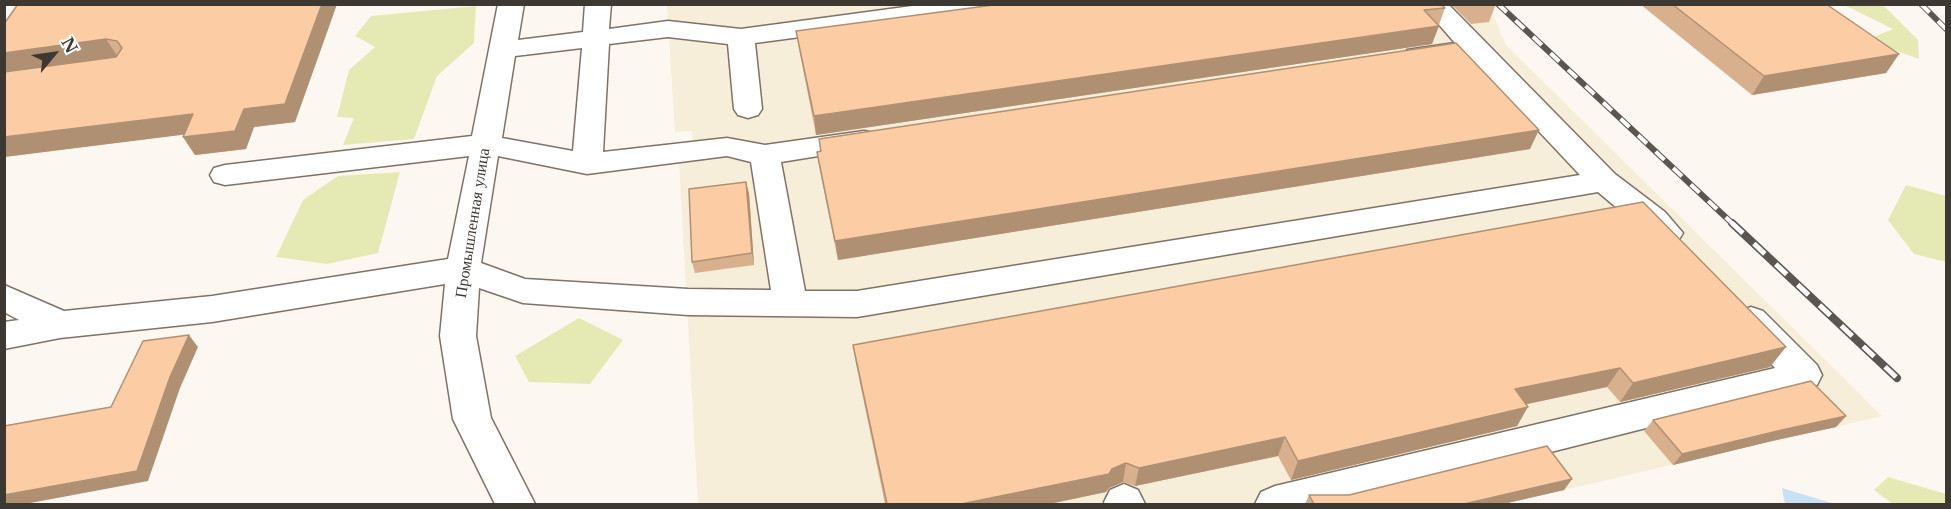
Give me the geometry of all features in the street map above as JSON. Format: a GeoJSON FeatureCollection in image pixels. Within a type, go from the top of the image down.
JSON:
{"type":"FeatureCollection","features":[{"type":"Feature","properties":{"kind":"street","name":"Промышленная улица"},"geometry":{"type":"LineString","coordinates":[[511,4],[463,269],[458,336],[472,419],[515,504]]}},
{"type":"Feature","properties":{"kind":"street"},"geometry":{"type":"LineString","coordinates":[[587,164],[598,4]]}},
{"type":"Feature","properties":{"kind":"street"},"geometry":{"type":"LineString","coordinates":[[503,50],[668,29],[741,37],[988,4]]}},
{"type":"Feature","properties":{"kind":"street"},"geometry":{"type":"LineString","coordinates":[[1434,4],[1604,181],[1654,220],[1686,253]]}},
{"type":"Feature","properties":{"kind":"street"},"geometry":{"type":"LineString","coordinates":[[741,37],[748,108]]}},
{"type":"Feature","properties":{"kind":"street"},"geometry":{"type":"LineString","coordinates":[[1391,60],[1474,48]]}},
{"type":"Feature","properties":{"kind":"street"},"geometry":{"type":"LineString","coordinates":[[225,174],[486,144],[587,164],[728,147],[765,155],[895,135]]}},
{"type":"Feature","properties":{"kind":"street"},"geometry":{"type":"LineString","coordinates":[[765,155],[790,303]]}},
{"type":"Feature","properties":{"kind":"street"},"geometry":{"type":"LineString","coordinates":[[4,336],[60,325],[212,309],[463,269],[523,291],[688,302],[857,303],[1604,181]]}},
{"type":"Feature","properties":{"kind":"street"},"geometry":{"type":"LineString","coordinates":[[1275,504],[1804,375],[1725,294]]}},
{"type":"Feature","properties":{"kind":"street"},"geometry":{"type":"LineString","coordinates":[[4,297],[60,325]]}},
{"type":"Feature","properties":{"kind":"shaded area"},"geometry":{"type":"Polygon","coordinates":[[[667,5],[1479,5],[1495,19],[1505,44],[1882,416],[1504,504],[698,504],[679,162],[694,159],[692,131],[675,132],[667,5]]]}},
{"type":"Feature","properties":{"kind":"green space"},"geometry":{"type":"Polygon","coordinates":[[[1844,5],[1885,7],[1918,40],[1919,59],[1866,40],[1893,29],[1844,5]]]}},
{"type":"Feature","properties":{"kind":"green space"},"geometry":{"type":"Polygon","coordinates":[[[476,6],[474,43],[437,76],[414,139],[343,145],[354,118],[337,117],[349,70],[375,47],[355,36],[371,16],[476,6]]]}},
{"type":"Feature","properties":{"kind":"green space"},"geometry":{"type":"Polygon","coordinates":[[[400,172],[378,253],[327,264],[276,257],[303,200],[338,176],[400,172]]]}},
{"type":"Feature","properties":{"kind":"green space"},"geometry":{"type":"Polygon","coordinates":[[[1906,185],[1946,196],[1946,262],[1914,254],[1888,220],[1906,185]]]}},
{"type":"Feature","properties":{"kind":"green space"},"geometry":{"type":"Polygon","coordinates":[[[579,318],[623,340],[590,384],[529,382],[515,356],[579,318]]]}},
{"type":"Feature","properties":{"kind":"green space"},"geometry":{"type":"Polygon","coordinates":[[[1888,477],[1946,494],[1946,504],[1893,504],[1874,490],[1888,477]]]}},
{"type":"Feature","properties":{"kind":"water"},"geometry":{"type":"Polygon","coordinates":[[[1782,488],[1835,504],[1785,504],[1782,488]]]}},
{"type":"Feature","properties":{"kind":"building"},"geometry":{"type":"Polygon","coordinates":[[[18,4],[322,4],[285,104],[244,109],[235,131],[183,137],[193,114],[4,137],[4,72],[116,57],[122,48],[117,41],[106,39],[4,53],[4,24],[18,4]]]}},
{"type":"Feature","properties":{"kind":"building"},"geometry":{"type":"Polygon","coordinates":[[[1001,4],[1441,4],[1445,8],[1424,10],[1439,26],[814,116],[796,31],[1001,4]]]}},
{"type":"Feature","properties":{"kind":"building"},"geometry":{"type":"Polygon","coordinates":[[[1672,4],[1826,4],[1899,54],[1764,76],[1672,4]]]}},
{"type":"Feature","properties":{"kind":"building"},"geometry":{"type":"Polygon","coordinates":[[[1456,43],[1539,130],[835,241],[817,152],[821,151],[819,139],[1456,43]]]}},
{"type":"Feature","properties":{"kind":"building"},"geometry":{"type":"Polygon","coordinates":[[[746,182],[752,253],[692,262],[689,189],[746,182]]]}},
{"type":"Feature","properties":{"kind":"building"},"geometry":{"type":"Polygon","coordinates":[[[1643,202],[1786,347],[1633,383],[1620,368],[1515,389],[1528,407],[1298,461],[1285,437],[1139,468],[1126,463],[1112,469],[1109,474],[961,504],[887,504],[853,345],[1643,202]]]}},
{"type":"Feature","properties":{"kind":"building"},"geometry":{"type":"Polygon","coordinates":[[[189,335],[170,377],[137,471],[4,495],[4,426],[111,407],[143,341],[189,335]]]}},
{"type":"Feature","properties":{"kind":"building"},"geometry":{"type":"Polygon","coordinates":[[[1811,381],[1846,416],[1682,454],[1653,420],[1811,381]]]}},
{"type":"Feature","properties":{"kind":"building"},"geometry":{"type":"Polygon","coordinates":[[[1547,446],[1572,479],[1464,504],[1314,504],[1309,495],[1349,495],[1547,446]]]}},
{"type":"Feature","properties":{"kind":"railway"},"geometry":{"type":"LineString","coordinates":[[1498,4],[1734,225]]}},
{"type":"Feature","properties":{"kind":"railway"},"geometry":{"type":"LineString","coordinates":[[1921,4],[1946,29]]}},
{"type":"Feature","properties":{"kind":"railway"},"geometry":{"type":"LineString","coordinates":[[1732,223],[1897,378]]}}]}
